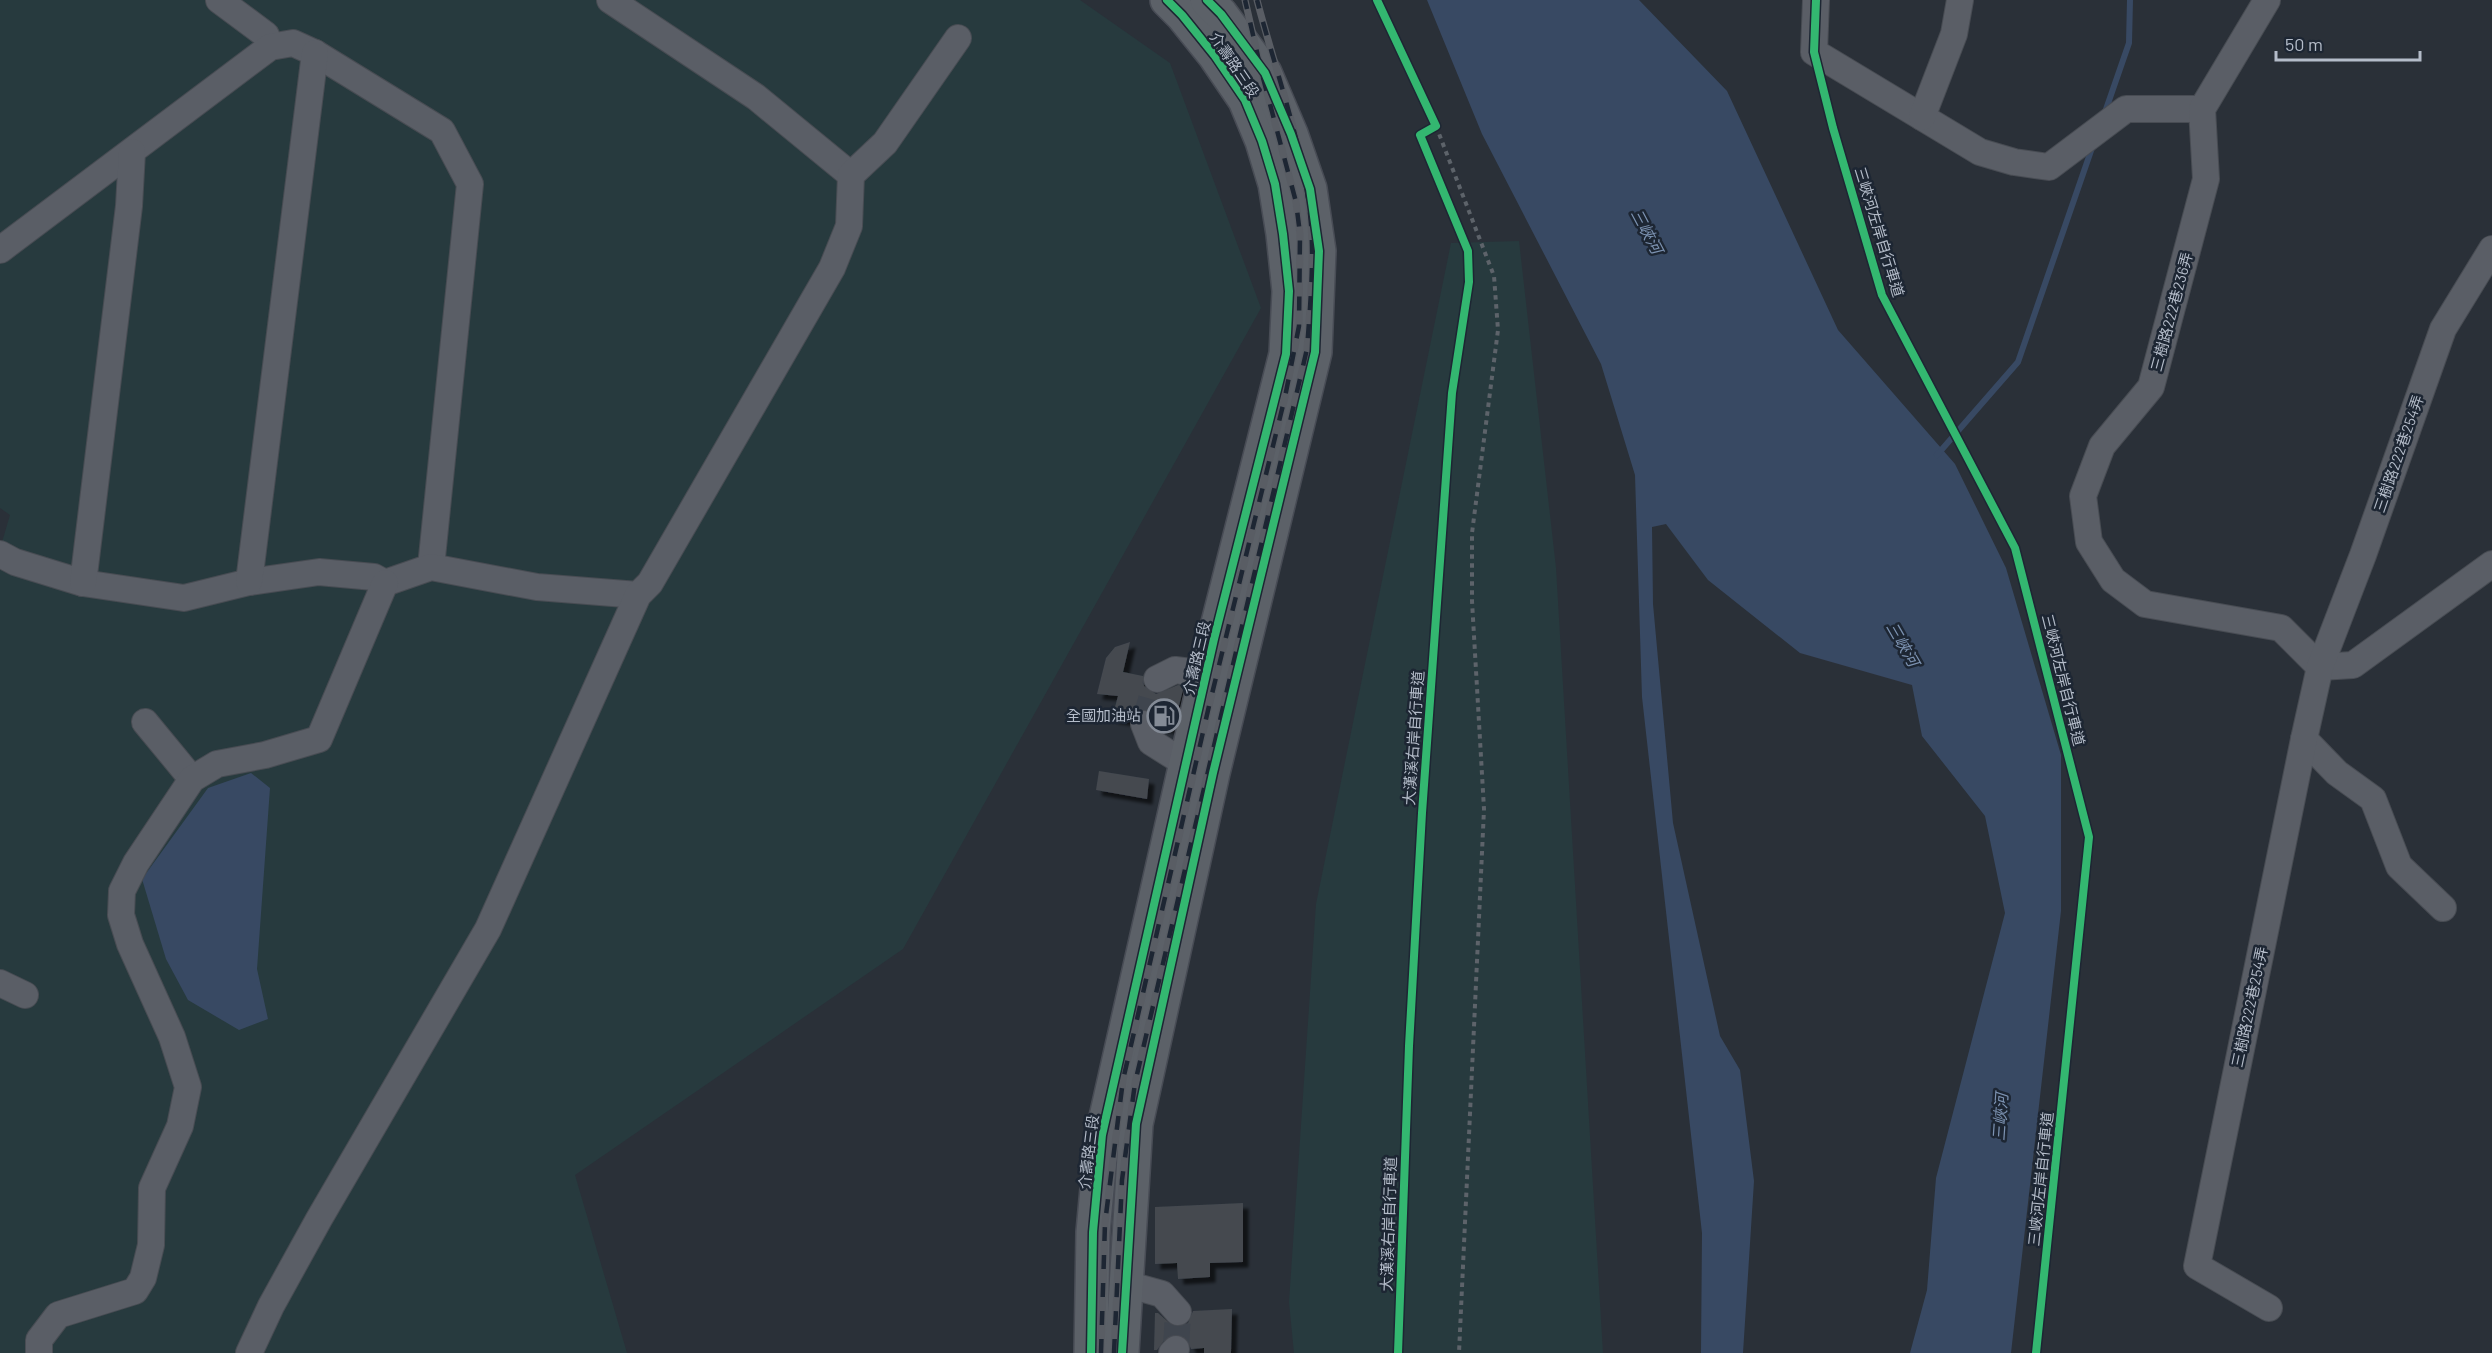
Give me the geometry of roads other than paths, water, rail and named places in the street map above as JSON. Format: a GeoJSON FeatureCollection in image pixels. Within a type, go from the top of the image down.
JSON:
{"type":"FeatureCollection","features":[{"type":"Feature","properties":{"kind":"main road","name":"介壽路三段"},"geometry":{"type":"LineString","coordinates":[[1091,1353],[1093,1232],[1102,1135],[1207,674],[1286,354],[1289,291],[1275,184],[1262,141],[1245,100],[1215,56],[1167,0]]}},
{"type":"Feature","properties":{"kind":"main road","name":"介壽路三段"},"geometry":{"type":"LineString","coordinates":[[1122,1353],[1134,1138],[1213,772],[1315,352],[1319,251],[1310,189],[1291,134],[1265,73],[1221,14],[1207,0]]}},
{"type":"Feature","properties":{"kind":"main road"},"geometry":{"type":"LineString","coordinates":[[1224,0],[1265,73]]}},
{"type":"Feature","properties":{"kind":"lane"},"geometry":{"type":"LineString","coordinates":[[219,0],[266,36],[270,47]]}},
{"type":"Feature","properties":{"kind":"lane"},"geometry":{"type":"LineString","coordinates":[[610,0],[756,97],[852,175]]}},
{"type":"Feature","properties":{"kind":"lane"},"geometry":{"type":"LineString","coordinates":[[1816,0],[1814,52],[1980,152],[2014,162],[2049,167],[2126,109],[2202,109],[2267,0]]}},
{"type":"Feature","properties":{"kind":"lane"},"geometry":{"type":"LineString","coordinates":[[1922,117],[1954,34],[1960,0]]}},
{"type":"Feature","properties":{"kind":"lane"},"geometry":{"type":"LineString","coordinates":[[249,1353],[319,1219],[488,929],[638,595],[650,584],[832,268],[849,226],[852,175],[885,143],[958,38]]}},
{"type":"Feature","properties":{"kind":"lane"},"geometry":{"type":"LineString","coordinates":[[0,249],[270,47],[292,43],[315,53],[442,131],[470,184],[431,567]]}},
{"type":"Feature","properties":{"kind":"lane"},"geometry":{"type":"LineString","coordinates":[[249,582],[315,53]]}},
{"type":"Feature","properties":{"kind":"lane","name":"三樹路222巷236弄"},"geometry":{"type":"LineString","coordinates":[[2202,109],[2206,179],[2180,285],[2151,387],[2102,446],[2083,495],[2089,542],[2113,580],[2145,604],[2281,628],[2320,667]]}},
{"type":"Feature","properties":{"kind":"lane"},"geometry":{"type":"LineString","coordinates":[[83,583],[129,206],[132,152]]}},
{"type":"Feature","properties":{"kind":"lane","name":"三樹路222巷254弄"},"geometry":{"type":"LineString","coordinates":[[2269,1308],[2197,1266],[2304,739],[2320,667],[2363,555],[2443,329],[2492,249]]}},
{"type":"Feature","properties":{"kind":"lane"},"geometry":{"type":"LineString","coordinates":[[0,554],[15,562],[83,583],[184,598],[249,582],[319,572],[374,577],[385,583],[431,567],[537,586],[638,595]]}},
{"type":"Feature","properties":{"kind":"lane"},"geometry":{"type":"LineString","coordinates":[[2320,667],[2353,665],[2492,564]]}},
{"type":"Feature","properties":{"kind":"lane"},"geometry":{"type":"LineString","coordinates":[[39,1353],[39,1340],[58,1315],[135,1291],[143,1278],[151,1245],[152,1188],[180,1126],[188,1087],[172,1037],[130,944],[121,915],[122,891],[136,863],[192,779],[217,764],[265,755],[319,739],[385,583]]}},
{"type":"Feature","properties":{"kind":"lane"},"geometry":{"type":"LineString","coordinates":[[1157,679],[1175,670],[1207,674]]}},
{"type":"Feature","properties":{"kind":"lane"},"geometry":{"type":"LineString","coordinates":[[145,722],[192,779]]}},
{"type":"Feature","properties":{"kind":"lane"},"geometry":{"type":"LineString","coordinates":[[1144,724],[1151,742],[1186,764]]}},
{"type":"Feature","properties":{"kind":"lane"},"geometry":{"type":"LineString","coordinates":[[2304,739],[2337,773],[2373,799],[2398,866],[2443,908]]}},
{"type":"Feature","properties":{"kind":"lane"},"geometry":{"type":"LineString","coordinates":[[0,983],[25,995]]}},
{"type":"Feature","properties":{"kind":"lane"},"geometry":{"type":"LineString","coordinates":[[1102,1135],[1134,1138]]}},
{"type":"Feature","properties":{"kind":"lane"},"geometry":{"type":"LineString","coordinates":[[1126,1284],[1162,1294],[1178,1312]]}},
{"type":"Feature","properties":{"kind":"water","name":"三峽河"},"geometry":{"type":"Polygon","coordinates":[[[1427,0],[1639,0],[1727,91],[1838,330],[1955,464],[2006,568],[2061,755],[2061,911],[2011,1353],[1910,1353],[1927,1290],[1936,1178],[2005,913],[1985,816],[1922,736],[1912,685],[1800,653],[1708,580],[1666,524],[1652,527],[1653,604],[1673,823],[1720,1036],[1740,1070],[1754,1181],[1743,1353],[1701,1353],[1702,1233],[1642,697],[1635,475],[1601,364],[1482,134],[1427,0]]]}},
{"type":"Feature","properties":{"kind":"water"},"geometry":{"type":"Polygon","coordinates":[[[251,773],[270,788],[257,969],[268,1019],[239,1030],[188,1000],[166,959],[142,879],[208,788],[251,773]]]}},
{"type":"Feature","properties":{"kind":"waterway"},"geometry":{"type":"LineString","coordinates":[[2104,115],[2129,43],[2130,0]]}},
{"type":"Feature","properties":{"kind":"waterway"},"geometry":{"type":"LineString","coordinates":[[1937,455],[2018,362],[2093,145]]}},
{"type":"Feature","properties":{"kind":"tunnel"},"geometry":{"type":"LineString","coordinates":[[1144,724],[1157,679]]}},
{"type":"Feature","properties":{"kind":"tunnel"},"geometry":{"type":"LineString","coordinates":[[1176,1349],[1178,1312]]}},
{"type":"Feature","properties":{"kind":"railway"},"geometry":{"type":"LineString","coordinates":[[1101,1353],[1105,1223],[1123,1080],[1209,706],[1285,397],[1299,326],[1300,234],[1296,202],[1245,0]]}},
{"type":"Feature","properties":{"kind":"railway"},"geometry":{"type":"LineString","coordinates":[[1114,1353],[1122,1180],[1135,1083],[1307,349],[1312,255],[1308,196],[1289,112],[1257,0]]}},
{"type":"Feature","properties":{"kind":"place","name":"全國加油站"},"geometry":{"type":"Point","coordinates":[1164,716]}}]}
